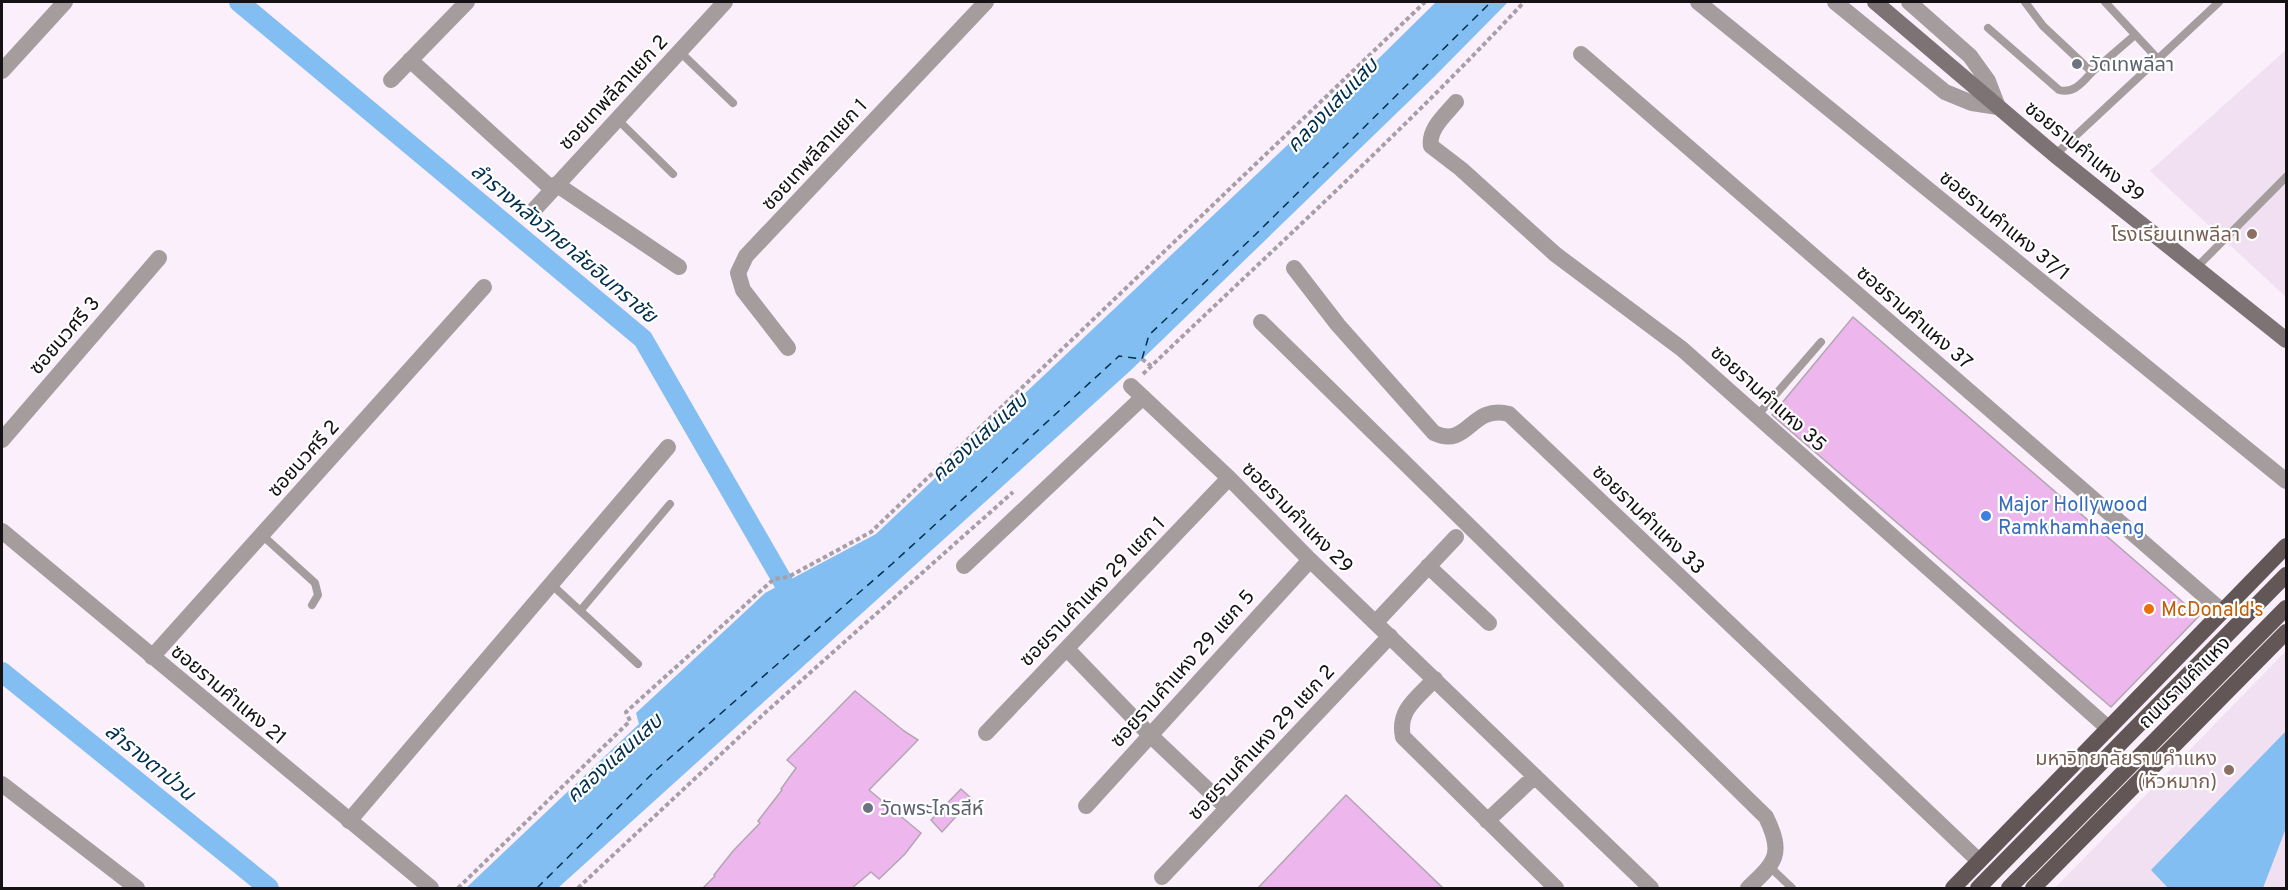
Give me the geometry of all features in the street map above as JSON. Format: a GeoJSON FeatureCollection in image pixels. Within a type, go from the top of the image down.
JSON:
{"type":"FeatureCollection","features":[{"type":"Feature","properties":{"kind":"main road","name":"ซอยรามคำแหง 39"},"geometry":{"type":"LineString","coordinates":[[1875,2],[2055,155],[2286,340]]}},
{"type":"Feature","properties":{"kind":"main road","name":"ถนนรามคำแหง"},"geometry":{"type":"LineString","coordinates":[[1953,888],[2286,546]]}},
{"type":"Feature","properties":{"kind":"main road","name":"ถนนรามคำแหง"},"geometry":{"type":"LineString","coordinates":[[1978,888],[2286,575]]}},
{"type":"Feature","properties":{"kind":"main road","name":"ถนนรามคำแหง"},"geometry":{"type":"LineString","coordinates":[[2009,888],[2286,608]]}},
{"type":"Feature","properties":{"kind":"main road","name":"ถนนรามคำแหง"},"geometry":{"type":"LineString","coordinates":[[2033,888],[2286,632]]}},
{"type":"Feature","properties":{"kind":"street"},"geometry":{"type":"LineString","coordinates":[[2,71],[65,2]]}},
{"type":"Feature","properties":{"kind":"street"},"geometry":{"type":"LineString","coordinates":[[391,80],[467,2]]}},
{"type":"Feature","properties":{"kind":"street","name":"ซอยเทพลีลาแยก 2"},"geometry":{"type":"LineString","coordinates":[[533,211],[725,2]]}},
{"type":"Feature","properties":{"kind":"street","name":"ซอยเทพลีลาแยก 1"},"geometry":{"type":"LineString","coordinates":[[788,348],[743,290],[738,273],[746,256],[986,2]]}},
{"type":"Feature","properties":{"kind":"street","name":"ซอยรามคำแหง 37/1"},"geometry":{"type":"LineString","coordinates":[[1698,2],[2286,481]]}},
{"type":"Feature","properties":{"kind":"street","name":"ซอยรามคำแหง 39"},"geometry":{"type":"LineString","coordinates":[[1835,2],[1945,92],[1972,103],[1998,107],[1988,81],[1970,56],[1909,2]]}},
{"type":"Feature","properties":{"kind":"street","name":"ซอยรามคำแหง 37"},"geometry":{"type":"LineString","coordinates":[[1581,54],[2222,611]]}},
{"type":"Feature","properties":{"kind":"street"},"geometry":{"type":"LineString","coordinates":[[410,60],[554,187],[680,267]]}},
{"type":"Feature","properties":{"kind":"street","name":"ซอยรามคำแหง 35"},"geometry":{"type":"LineString","coordinates":[[1456,102],[1433,130],[1430,139],[1431,146],[1461,169],[1555,254],[1660,330],[2108,728]]}},
{"type":"Feature","properties":{"kind":"street","name":"ซอยนวศรี 3"},"geometry":{"type":"LineString","coordinates":[[2,440],[159,258]]}},
{"type":"Feature","properties":{"kind":"street","name":"ซอยรามคำแหง 33"},"geometry":{"type":"LineString","coordinates":[[1294,268],[1338,325],[1434,433],[1443,437],[1459,435],[1480,417],[1496,411],[1509,414],[1979,861]]}},
{"type":"Feature","properties":{"kind":"street","name":"ซอยนวศรี 2"},"geometry":{"type":"LineString","coordinates":[[152,657],[484,287]]}},
{"type":"Feature","properties":{"kind":"street"},"geometry":{"type":"LineString","coordinates":[[1262,322],[1766,817],[1777,848],[1771,867],[1748,888]]}},
{"type":"Feature","properties":{"kind":"street"},"geometry":{"type":"LineString","coordinates":[[964,566],[1137,391]]}},
{"type":"Feature","properties":{"kind":"street","name":"ซอยรามคำแหง 29"},"geometry":{"type":"LineString","coordinates":[[1137,391],[1651,888]]}},
{"type":"Feature","properties":{"kind":"street"},"geometry":{"type":"LineString","coordinates":[[349,820],[668,447]]}},
{"type":"Feature","properties":{"kind":"street","name":"ซอยรามคำแหง 29 แยก 1"},"geometry":{"type":"LineString","coordinates":[[986,733],[1229,478]]}},
{"type":"Feature","properties":{"kind":"street","name":"ซอยรามคำแหง 21"},"geometry":{"type":"LineString","coordinates":[[2,531],[431,888]]}},
{"type":"Feature","properties":{"kind":"street"},"geometry":{"type":"LineString","coordinates":[[1376,622],[1456,537]]}},
{"type":"Feature","properties":{"kind":"street","name":"ซอยรามคำแหง 29 แยก 5"},"geometry":{"type":"LineString","coordinates":[[1086,806],[1310,560]]}},
{"type":"Feature","properties":{"kind":"street"},"geometry":{"type":"LineString","coordinates":[[1428,566],[1489,623]]}},
{"type":"Feature","properties":{"kind":"street","name":"ซอยรามคำแหง 29 แยก 2"},"geometry":{"type":"LineString","coordinates":[[1162,878],[1390,636]]}},
{"type":"Feature","properties":{"kind":"street"},"geometry":{"type":"LineString","coordinates":[[1067,650],[1149,735],[1227,808]]}},
{"type":"Feature","properties":{"kind":"street"},"geometry":{"type":"LineString","coordinates":[[1435,679],[1403,714],[1401,726],[1403,737],[1556,888]]}},
{"type":"Feature","properties":{"kind":"street"},"geometry":{"type":"LineString","coordinates":[[1487,821],[1535,776]]}},
{"type":"Feature","properties":{"kind":"street"},"geometry":{"type":"LineString","coordinates":[[2,784],[137,888]]}},
{"type":"Feature","properties":{"kind":"lane"},"geometry":{"type":"LineString","coordinates":[[2025,2],[2043,26],[2092,72]]}},
{"type":"Feature","properties":{"kind":"lane"},"geometry":{"type":"LineString","coordinates":[[2104,2],[2157,58]]}},
{"type":"Feature","properties":{"kind":"lane"},"geometry":{"type":"LineString","coordinates":[[2055,155],[2219,2]]}},
{"type":"Feature","properties":{"kind":"lane"},"geometry":{"type":"LineString","coordinates":[[1988,28],[2059,90],[2065,92],[2082,84],[2092,72],[2135,35]]}},
{"type":"Feature","properties":{"kind":"lane"},"geometry":{"type":"LineString","coordinates":[[680,51],[733,103]]}},
{"type":"Feature","properties":{"kind":"lane"},"geometry":{"type":"LineString","coordinates":[[617,118],[673,174]]}},
{"type":"Feature","properties":{"kind":"lane"},"geometry":{"type":"LineString","coordinates":[[2196,268],[2286,177]]}},
{"type":"Feature","properties":{"kind":"lane"},"geometry":{"type":"LineString","coordinates":[[1757,416],[1821,342]]}},
{"type":"Feature","properties":{"kind":"lane"},"geometry":{"type":"LineString","coordinates":[[580,611],[670,504]]}},
{"type":"Feature","properties":{"kind":"lane"},"geometry":{"type":"LineString","coordinates":[[262,535],[315,583],[318,595],[312,605]]}},
{"type":"Feature","properties":{"kind":"lane"},"geometry":{"type":"LineString","coordinates":[[551,584],[638,664]]}},
{"type":"Feature","properties":{"kind":"lane"},"geometry":{"type":"LineString","coordinates":[[1771,867],[1792,888]]}},
{"type":"Feature","properties":{"kind":"path"},"geometry":{"type":"LineString","coordinates":[[455,888],[630,721],[626,712],[774,579],[788,577],[871,532],[1425,2]]}},
{"type":"Feature","properties":{"kind":"path"},"geometry":{"type":"LineString","coordinates":[[1137,391],[1151,366],[1467,63],[1524,2]]}},
{"type":"Feature","properties":{"kind":"path"},"geometry":{"type":"LineString","coordinates":[[1142,359],[1151,366]]}},
{"type":"Feature","properties":{"kind":"path"},"geometry":{"type":"LineString","coordinates":[[578,888],[767,711],[1017,489]]}},
{"type":"Feature","properties":{"kind":"shaded area","name":"โรงเรียนเทพลีลา"},"geometry":{"type":"Polygon","coordinates":[[[2286,50],[2286,297],[2150,171],[2286,50]]]}},
{"type":"Feature","properties":{"kind":"shaded area","name":"มหาวิทยาลัยรามคำแหง (หัวหมาก)"},"geometry":{"type":"Polygon","coordinates":[[[2286,651],[2286,888],[2055,888],[2286,651]]]}},
{"type":"Feature","properties":{"kind":"water","name":"คลองแสนแสบ"},"geometry":{"type":"Polygon","coordinates":[[[1436,2],[1508,2],[1434,77],[1130,371],[558,888],[466,888],[639,724],[636,713],[765,593],[876,534],[1436,2]]]}},
{"type":"Feature","properties":{"kind":"water"},"geometry":{"type":"Polygon","coordinates":[[[2286,731],[2286,828],[2263,888],[2168,888],[2151,870],[2286,731]]]}},
{"type":"Feature","properties":{"kind":"building","name":"Major Hollywood Ramkhamhaeng"},"geometry":{"type":"Polygon","coordinates":[[[1853,317],[2199,616],[2111,707],[1772,415],[1853,317]]]}},
{"type":"Feature","properties":{"kind":"building"},"geometry":{"type":"Polygon","coordinates":[[[855,691],[918,740],[869,790],[921,833],[905,854],[879,879],[871,872],[852,888],[703,888],[733,851],[760,823],[758,821],[782,790],[796,768],[787,760],[855,691]]]}},
{"type":"Feature","properties":{"kind":"building"},"geometry":{"type":"Polygon","coordinates":[[[961,789],[972,799],[942,832],[931,820],[961,789]]]}},
{"type":"Feature","properties":{"kind":"building"},"geometry":{"type":"Polygon","coordinates":[[[1346,795],[1443,888],[1258,888],[1346,795]]]}},
{"type":"Feature","properties":{"kind":"waterway","name":"ลำรางหลังวิทยาลัยอินทราชัย"},"geometry":{"type":"LineString","coordinates":[[239,2],[643,339],[797,606]]}},
{"type":"Feature","properties":{"kind":"waterway","name":"ลำรางตาป่วน"},"geometry":{"type":"LineString","coordinates":[[2,672],[269,888]]}},
{"type":"Feature","properties":{"kind":"ferry route"},"geometry":{"type":"LineString","coordinates":[[537,888],[656,770],[892,564],[1119,356],[1142,359],[1149,335],[1255,235],[1491,2]]}},
{"type":"Feature","properties":{"kind":"place","name":"วัดเทพลีลา"},"geometry":{"type":"Point","coordinates":[2077,64]}},
{"type":"Feature","properties":{"kind":"place","name":"โรงเรียนเทพลีลา"},"geometry":{"type":"Point","coordinates":[2252,234]}},
{"type":"Feature","properties":{"kind":"place","name":"Major Hollywood Ramkhamhaeng"},"geometry":{"type":"Point","coordinates":[1986,516]}},
{"type":"Feature","properties":{"kind":"place","name":"McDonald's"},"geometry":{"type":"Point","coordinates":[2149,609]}},
{"type":"Feature","properties":{"kind":"place","name":"มหาวิทยาลัยรามคำแหง (หัวหมาก)"},"geometry":{"type":"Point","coordinates":[2229,770]}},
{"type":"Feature","properties":{"kind":"place","name":"วัดพระไกรสีห์"},"geometry":{"type":"Point","coordinates":[868,808]}}]}
